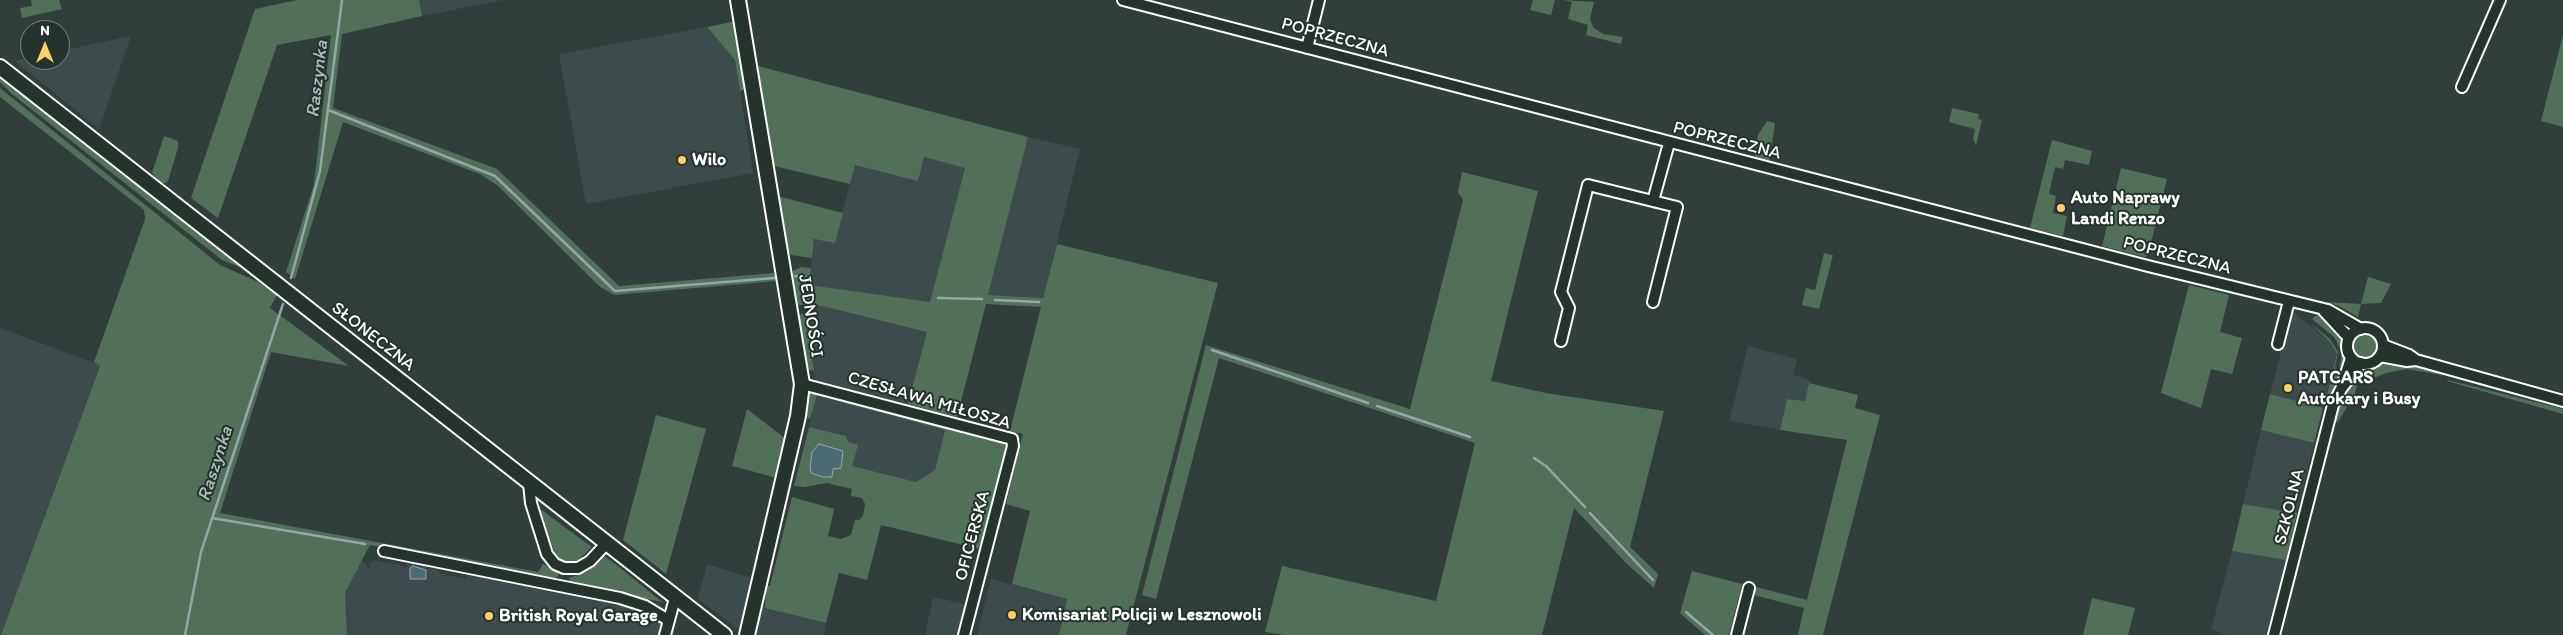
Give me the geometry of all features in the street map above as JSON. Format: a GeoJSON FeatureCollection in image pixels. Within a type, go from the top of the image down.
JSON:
{"type":"FeatureCollection","features":[{"type":"Feature","properties":{"kind":"main road","name":"JEDNOŚCI"},"geometry":{"type":"LineString","coordinates":[[738,0],[802,384],[798,416],[747,635]]}},
{"type":"Feature","properties":{"kind":"main road","name":"SŁONECZNA"},"geometry":{"type":"LineString","coordinates":[[0,67],[724,635]]}},
{"type":"Feature","properties":{"kind":"street","name":"POPRZECZNA"},"geometry":{"type":"LineString","coordinates":[[1122,0],[1669,143],[2324,310],[2339,314],[2361,329]]}},
{"type":"Feature","properties":{"kind":"street"},"geometry":{"type":"LineString","coordinates":[[1307,48],[1319,0]]}},
{"type":"Feature","properties":{"kind":"street"},"geometry":{"type":"LineString","coordinates":[[2462,87],[2500,0]]}},
{"type":"Feature","properties":{"kind":"street"},"geometry":{"type":"LineString","coordinates":[[1654,201],[1669,143]]}},
{"type":"Feature","properties":{"kind":"street"},"geometry":{"type":"LineString","coordinates":[[1561,341],[1569,308],[1562,292],[1588,185],[1677,207],[1653,302]]}},
{"type":"Feature","properties":{"kind":"street"},"geometry":{"type":"LineString","coordinates":[[2278,344],[2289,301]]}},
{"type":"Feature","properties":{"kind":"street"},"geometry":{"type":"LineString","coordinates":[[2324,310],[2349,338]]}},
{"type":"Feature","properties":{"kind":"street"},"geometry":{"type":"LineString","coordinates":[[2384,345],[2380,356],[2372,363],[2362,364],[2351,358],[2347,345],[2349,338],[2361,329],[2369,328],[2378,333],[2384,345],[2409,355],[2416,360],[2563,401]]}},
{"type":"Feature","properties":{"kind":"street"},"geometry":{"type":"LineString","coordinates":[[2380,356],[2407,361],[2416,360]]}},
{"type":"Feature","properties":{"kind":"street","name":"SZKOLNA"},"geometry":{"type":"LineString","coordinates":[[2274,635],[2333,405],[2341,389],[2351,358]]}},
{"type":"Feature","properties":{"kind":"street","name":"SZKOLNA"},"geometry":{"type":"LineString","coordinates":[[2341,389],[2362,364]]}},
{"type":"Feature","properties":{"kind":"street","name":"CZESŁAWA MIŁOSZA"},"geometry":{"type":"LineString","coordinates":[[802,384],[1009,436],[1013,446]]}},
{"type":"Feature","properties":{"kind":"street","name":"OFICERSKA"},"geometry":{"type":"LineString","coordinates":[[964,635],[1013,446]]}},
{"type":"Feature","properties":{"kind":"street"},"geometry":{"type":"LineString","coordinates":[[528,483],[531,502],[547,554],[555,564],[564,568],[578,568],[590,561],[606,544]]}},
{"type":"Feature","properties":{"kind":"street"},"geometry":{"type":"LineString","coordinates":[[384,551],[620,598],[645,606],[668,620]]}},
{"type":"Feature","properties":{"kind":"street"},"geometry":{"type":"LineString","coordinates":[[562,586],[564,568]]}},
{"type":"Feature","properties":{"kind":"street"},"geometry":{"type":"LineString","coordinates":[[1737,635],[1750,588]]}},
{"type":"Feature","properties":{"kind":"street"},"geometry":{"type":"LineString","coordinates":[[665,635],[675,598]]}},
{"type":"Feature","properties":{"kind":"shaded area"},"geometry":{"type":"Polygon","coordinates":[[[419,0],[503,0],[422,16],[419,0]]]}},
{"type":"Feature","properties":{"kind":"shaded area","name":"Wilo"},"geometry":{"type":"Polygon","coordinates":[[[707,27],[735,60],[753,173],[586,204],[559,54],[707,27]]]}},
{"type":"Feature","properties":{"kind":"shaded area"},"geometry":{"type":"Polygon","coordinates":[[[131,36],[99,129],[26,70],[70,70],[70,49],[131,36]]]}},
{"type":"Feature","properties":{"kind":"shaded area"},"geometry":{"type":"Polygon","coordinates":[[[872,96],[971,146],[930,302],[944,413],[815,380],[804,305],[809,285],[814,239],[835,243],[872,96]]]}},
{"type":"Feature","properties":{"kind":"shaded area"},"geometry":{"type":"Polygon","coordinates":[[[1028,137],[1080,149],[1043,298],[988,295],[1028,137]]]}},
{"type":"Feature","properties":{"kind":"shaded area"},"geometry":{"type":"Polygon","coordinates":[[[2292,311],[2328,340],[2337,354],[2323,408],[2270,394],[2292,311]]]}},
{"type":"Feature","properties":{"kind":"shaded area"},"geometry":{"type":"Polygon","coordinates":[[[0,328],[100,365],[1,635],[0,635],[0,328]]]}},
{"type":"Feature","properties":{"kind":"shaded area"},"geometry":{"type":"Polygon","coordinates":[[[1748,346],[1797,359],[1793,375],[1810,380],[1805,401],[1787,399],[1780,430],[1729,421],[1748,346]]]}},
{"type":"Feature","properties":{"kind":"shaded area"},"geometry":{"type":"Polygon","coordinates":[[[816,395],[945,429],[935,470],[916,482],[852,466],[846,436],[809,427],[816,395]]]}},
{"type":"Feature","properties":{"kind":"shaded area"},"geometry":{"type":"Polygon","coordinates":[[[2261,430],[2314,443],[2297,513],[2243,504],[2261,430]]]}},
{"type":"Feature","properties":{"kind":"shaded area"},"geometry":{"type":"Polygon","coordinates":[[[2232,551],[2286,560],[2266,635],[2230,635],[2211,630],[2232,551]]]}},
{"type":"Feature","properties":{"kind":"shaded area"},"geometry":{"type":"Polygon","coordinates":[[[375,560],[407,567],[408,561],[440,568],[439,573],[465,579],[470,573],[625,604],[637,612],[659,621],[662,625],[660,635],[347,635],[345,593],[361,562],[365,562],[368,568],[370,567],[369,563],[375,560]]]}},
{"type":"Feature","properties":{"kind":"shaded area"},"geometry":{"type":"Polygon","coordinates":[[[707,564],[754,579],[742,627],[738,629],[698,599],[707,564]]]}},
{"type":"Feature","properties":{"kind":"shaded area"},"geometry":{"type":"Polygon","coordinates":[[[991,579],[1067,599],[1059,635],[977,635],[991,579]]]}},
{"type":"Feature","properties":{"kind":"shaded area"},"geometry":{"type":"Polygon","coordinates":[[[933,597],[968,605],[961,635],[925,635],[933,597]]]}},
{"type":"Feature","properties":{"kind":"shaded area"},"geometry":{"type":"Polygon","coordinates":[[[761,607],[826,623],[824,635],[755,635],[761,607]]]}},
{"type":"Feature","properties":{"kind":"green space"},"geometry":{"type":"Polygon","coordinates":[[[31,0],[59,0],[62,9],[22,18],[20,8],[32,6],[31,0]]]}},
{"type":"Feature","properties":{"kind":"green space"},"geometry":{"type":"Polygon","coordinates":[[[297,0],[419,0],[422,16],[342,34],[333,108],[497,169],[619,286],[774,273],[777,281],[614,295],[599,286],[497,185],[480,174],[343,122],[295,279],[286,272],[314,184],[331,35],[277,45],[218,218],[191,198],[255,9],[297,0]]]}},
{"type":"Feature","properties":{"kind":"green space"},"geometry":{"type":"Polygon","coordinates":[[[1533,0],[1555,0],[1551,15],[1530,10],[1533,0]]]}},
{"type":"Feature","properties":{"kind":"green space"},"geometry":{"type":"Polygon","coordinates":[[[1563,0],[1594,2],[1590,19],[1593,27],[1603,34],[1623,37],[1621,44],[1586,35],[1588,25],[1568,19],[1572,2],[1563,0]]]}},
{"type":"Feature","properties":{"kind":"green space"},"geometry":{"type":"Polygon","coordinates":[[[736,21],[746,89],[740,91],[735,60],[707,27],[736,21]]]}},
{"type":"Feature","properties":{"kind":"green space"},"geometry":{"type":"Polygon","coordinates":[[[2563,35],[2563,127],[2541,121],[2563,35]]]}},
{"type":"Feature","properties":{"kind":"green space"},"geometry":{"type":"Polygon","coordinates":[[[758,66],[1028,137],[988,295],[1043,298],[1057,244],[1218,283],[1126,635],[1059,635],[1067,599],[1012,584],[1030,511],[1006,504],[1023,434],[1010,431],[1041,307],[986,304],[957,417],[908,404],[927,332],[814,304],[799,305],[794,302],[790,277],[793,271],[801,267],[811,268],[809,285],[930,302],[965,168],[924,157],[918,181],[855,165],[850,184],[774,166],[758,66]]]}},
{"type":"Feature","properties":{"kind":"green space"},"geometry":{"type":"Polygon","coordinates":[[[0,75],[252,272],[222,260],[12,94],[0,82],[0,75]]]}},
{"type":"Feature","properties":{"kind":"green space"},"geometry":{"type":"Polygon","coordinates":[[[0,88],[220,265],[258,282],[277,295],[270,308],[349,366],[271,352],[220,513],[538,572],[543,564],[558,572],[558,576],[551,581],[370,545],[345,593],[347,635],[1,635],[100,366],[94,362],[145,219],[144,210],[0,97],[0,88]]]}},
{"type":"Feature","properties":{"kind":"green space"},"geometry":{"type":"Polygon","coordinates":[[[1952,108],[1979,114],[1978,119],[1982,120],[1976,146],[1973,139],[1975,129],[1949,122],[1952,108]]]}},
{"type":"Feature","properties":{"kind":"green space"},"geometry":{"type":"Polygon","coordinates":[[[1767,121],[1775,123],[1769,164],[1756,160],[1754,151],[1758,135],[1767,121]]]}},
{"type":"Feature","properties":{"kind":"green space"},"geometry":{"type":"Polygon","coordinates":[[[164,136],[178,141],[178,148],[168,181],[161,183],[152,173],[164,136]]]}},
{"type":"Feature","properties":{"kind":"green space"},"geometry":{"type":"Polygon","coordinates":[[[2052,140],[2092,151],[2089,165],[2065,160],[2063,169],[2055,167],[2049,194],[2056,196],[2053,213],[2067,216],[2063,236],[2030,228],[2052,140]]]}},
{"type":"Feature","properties":{"kind":"green space"},"geometry":{"type":"Polygon","coordinates":[[[2121,168],[2167,179],[2148,254],[2145,257],[2102,246],[2121,168]]]}},
{"type":"Feature","properties":{"kind":"green space"},"geometry":{"type":"Polygon","coordinates":[[[1462,172],[1538,191],[1491,381],[1546,393],[1664,411],[1630,547],[1658,574],[1654,588],[1626,563],[1574,508],[1542,635],[1285,635],[1265,632],[1282,566],[1436,601],[1475,443],[1219,358],[1156,599],[1142,595],[1206,345],[1410,409],[1463,200],[1458,192],[1462,172]]]}},
{"type":"Feature","properties":{"kind":"green space"},"geometry":{"type":"Polygon","coordinates":[[[777,196],[843,213],[835,243],[814,239],[812,258],[791,255],[786,251],[777,196]]]}},
{"type":"Feature","properties":{"kind":"green space"},"geometry":{"type":"Polygon","coordinates":[[[1824,253],[1833,255],[1819,309],[1802,305],[1806,288],[1815,290],[1824,253]]]}},
{"type":"Feature","properties":{"kind":"green space"},"geometry":{"type":"Polygon","coordinates":[[[2368,277],[2391,284],[2381,303],[2361,304],[2368,277]]]}},
{"type":"Feature","properties":{"kind":"green space"},"geometry":{"type":"Polygon","coordinates":[[[2189,285],[2229,295],[2220,332],[2242,338],[2232,374],[2211,369],[2201,408],[2161,393],[2189,285]]]}},
{"type":"Feature","properties":{"kind":"green space"},"geometry":{"type":"Polygon","coordinates":[[[2327,302],[2361,304],[2358,317],[2339,306],[2327,302]]]}},
{"type":"Feature","properties":{"kind":"green space"},"geometry":{"type":"Polygon","coordinates":[[[805,313],[814,371],[809,370],[804,364],[797,320],[801,314],[805,313]]]}},
{"type":"Feature","properties":{"kind":"green space"},"geometry":{"type":"Polygon","coordinates":[[[2318,314],[2343,336],[2345,358],[2343,369],[2340,365],[2342,352],[2334,337],[2312,319],[2318,314]]]}},
{"type":"Feature","properties":{"kind":"green space"},"geometry":{"type":"Polygon","coordinates":[[[2309,322],[2330,339],[2338,352],[2335,368],[2340,375],[2330,399],[2326,399],[2337,354],[2330,342],[2309,322]]]}},
{"type":"Feature","properties":{"kind":"green space"},"geometry":{"type":"Polygon","coordinates":[[[2365,335],[2373,339],[2377,347],[2373,355],[2365,359],[2357,355],[2353,347],[2357,339],[2365,335]]]}},
{"type":"Feature","properties":{"kind":"green space"},"geometry":{"type":"Polygon","coordinates":[[[2388,362],[2437,370],[2466,379],[2407,369],[2386,373],[2369,380],[2358,375],[2365,369],[2388,362]]]}},
{"type":"Feature","properties":{"kind":"green space"},"geometry":{"type":"Polygon","coordinates":[[[2447,381],[2563,409],[2563,414],[2447,381]]]}},
{"type":"Feature","properties":{"kind":"green space"},"geometry":{"type":"Polygon","coordinates":[[[2353,382],[2357,386],[2355,393],[2338,422],[2333,421],[2339,405],[2353,382]]]}},
{"type":"Feature","properties":{"kind":"green space"},"geometry":{"type":"Polygon","coordinates":[[[1809,383],[1858,395],[1855,408],[1880,415],[1823,635],[1798,635],[1804,608],[1754,595],[1756,587],[1807,600],[1847,440],[1780,430],[1787,399],[1805,401],[1809,383]]]}},
{"type":"Feature","properties":{"kind":"green space"},"geometry":{"type":"Polygon","coordinates":[[[813,391],[1008,444],[979,563],[976,563],[980,549],[881,525],[867,580],[839,573],[826,623],[765,608],[766,586],[770,586],[792,497],[834,509],[828,536],[841,539],[851,535],[855,520],[859,520],[863,516],[865,504],[862,498],[851,496],[852,489],[827,483],[804,487],[794,486],[809,427],[846,436],[848,442],[858,445],[852,466],[916,482],[935,470],[945,430],[817,395],[810,419],[805,414],[809,394],[813,391]]]}},
{"type":"Feature","properties":{"kind":"green space"},"geometry":{"type":"Polygon","coordinates":[[[2270,394],[2323,408],[2314,443],[2261,430],[2270,394]]]}},
{"type":"Feature","properties":{"kind":"green space"},"geometry":{"type":"Polygon","coordinates":[[[747,409],[786,439],[777,478],[732,466],[747,409]]]}},
{"type":"Feature","properties":{"kind":"green space"},"geometry":{"type":"Polygon","coordinates":[[[656,415],[706,429],[666,574],[623,540],[656,415]]]}},
{"type":"Feature","properties":{"kind":"green space"},"geometry":{"type":"Polygon","coordinates":[[[2243,504],[2297,513],[2286,560],[2232,551],[2243,504]]]}},
{"type":"Feature","properties":{"kind":"green space"},"geometry":{"type":"Polygon","coordinates":[[[540,509],[592,547],[578,560],[570,564],[560,559],[554,551],[540,509]]]}},
{"type":"Feature","properties":{"kind":"green space"},"geometry":{"type":"Polygon","coordinates":[[[604,556],[662,602],[570,584],[569,578],[587,571],[604,556]]]}},
{"type":"Feature","properties":{"kind":"green space"},"geometry":{"type":"Polygon","coordinates":[[[1692,571],[1742,584],[1729,635],[1705,635],[1680,613],[1692,571]]]}},
{"type":"Feature","properties":{"kind":"green space"},"geometry":{"type":"Polygon","coordinates":[[[2092,598],[2135,608],[2128,635],[2083,635],[2092,598]]]}},
{"type":"Feature","properties":{"kind":"water"},"geometry":{"type":"Polygon","coordinates":[[[819,444],[843,451],[841,468],[833,469],[832,477],[823,477],[811,473],[812,452],[819,444]]]}},
{"type":"Feature","properties":{"kind":"water"},"geometry":{"type":"Polygon","coordinates":[[[413,566],[426,570],[426,579],[410,579],[410,568],[413,566]]]}},
{"type":"Feature","properties":{"kind":"waterway","name":"Raszynka"},"geometry":{"type":"LineString","coordinates":[[291,278],[320,171],[342,0]]}},
{"type":"Feature","properties":{"kind":"waterway"},"geometry":{"type":"LineString","coordinates":[[328,110],[495,176],[615,291],[774,278]]}},
{"type":"Feature","properties":{"kind":"waterway"},"geometry":{"type":"LineString","coordinates":[[795,276],[805,278]]}},
{"type":"Feature","properties":{"kind":"waterway"},"geometry":{"type":"LineString","coordinates":[[938,298],[982,299]]}},
{"type":"Feature","properties":{"kind":"waterway"},"geometry":{"type":"LineString","coordinates":[[995,300],[1039,302]]}},
{"type":"Feature","properties":{"kind":"waterway","name":"Raszynka"},"geometry":{"type":"LineString","coordinates":[[185,635],[201,552],[283,304]]}},
{"type":"Feature","properties":{"kind":"waterway"},"geometry":{"type":"LineString","coordinates":[[1212,350],[1368,403]]}},
{"type":"Feature","properties":{"kind":"waterway"},"geometry":{"type":"LineString","coordinates":[[1377,406],[1470,437]]}},
{"type":"Feature","properties":{"kind":"waterway"},"geometry":{"type":"LineString","coordinates":[[1534,458],[1546,466],[1585,507]]}},
{"type":"Feature","properties":{"kind":"waterway"},"geometry":{"type":"LineString","coordinates":[[1590,513],[1653,580]]}},
{"type":"Feature","properties":{"kind":"waterway"},"geometry":{"type":"LineString","coordinates":[[212,518],[365,544]]}},
{"type":"Feature","properties":{"kind":"waterway"},"geometry":{"type":"LineString","coordinates":[[1686,612],[1713,635]]}},
{"type":"Feature","properties":{"kind":"place","name":"Wilo"},"geometry":{"type":"Point","coordinates":[682,160]}},
{"type":"Feature","properties":{"kind":"place","name":"Auto Naprawy Landi Renzo"},"geometry":{"type":"Point","coordinates":[2061,208]}},
{"type":"Feature","properties":{"kind":"place","name":"PATCARS Autokary i Busy"},"geometry":{"type":"Point","coordinates":[2288,388]}},
{"type":"Feature","properties":{"kind":"place","name":"Komisariat Policji w Lesznowoli"},"geometry":{"type":"Point","coordinates":[1012,615]}},
{"type":"Feature","properties":{"kind":"place","name":"British Royal Garage"},"geometry":{"type":"Point","coordinates":[489,616]}}]}
